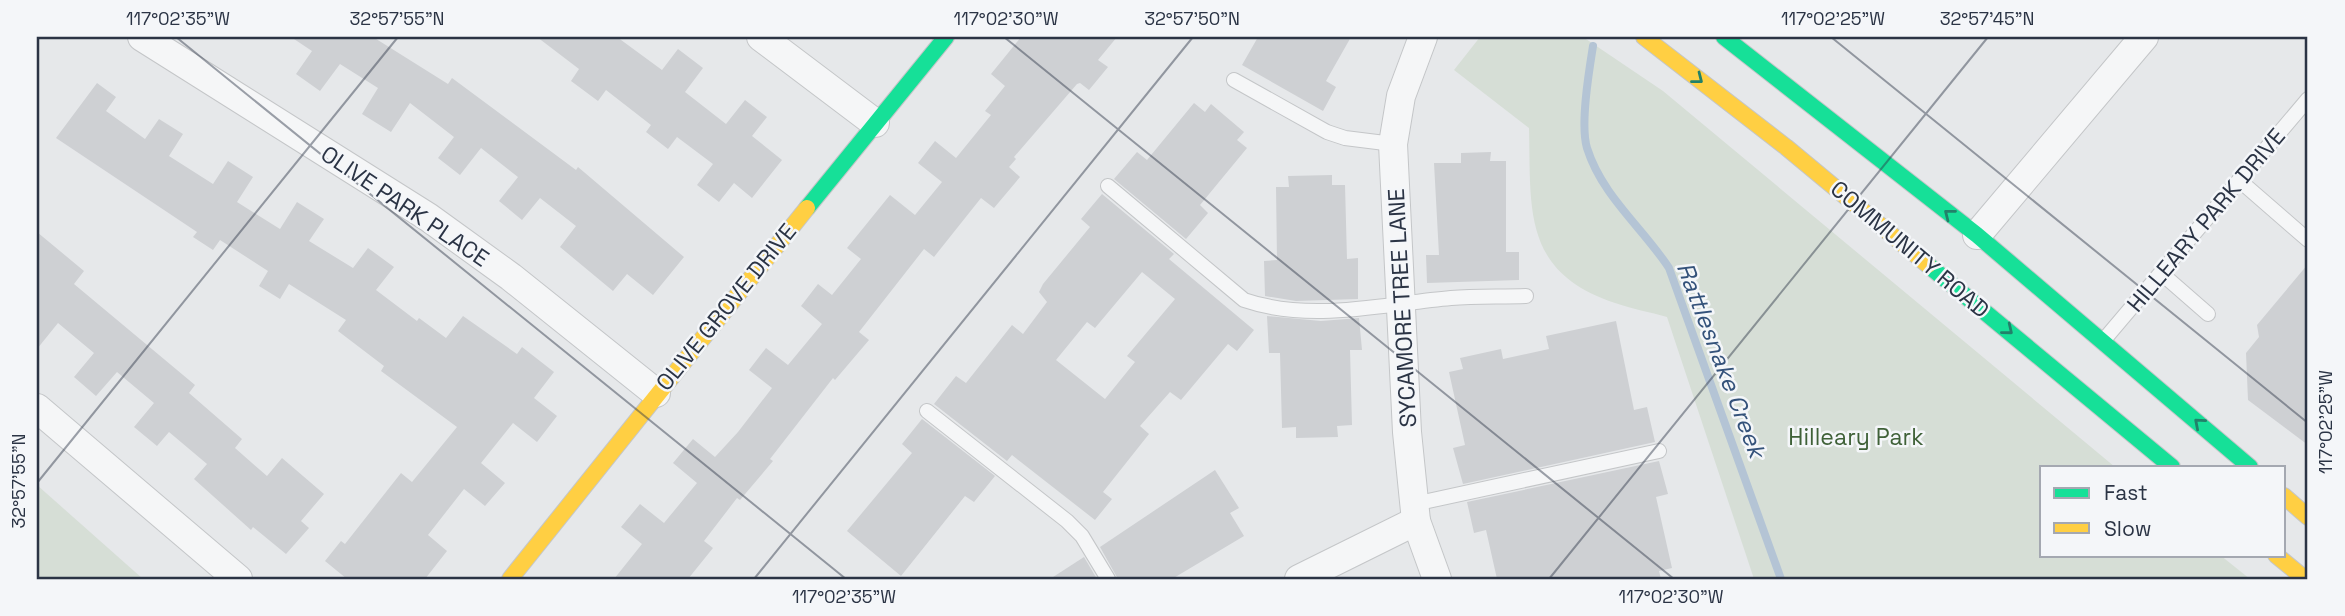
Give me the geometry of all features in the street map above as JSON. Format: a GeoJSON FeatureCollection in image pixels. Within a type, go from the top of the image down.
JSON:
{"type":"FeatureCollection","features":[{"type":"Feature","properties":{"kind":"main road","name":"OLIVE GROVE DRIVE"},"geometry":{"type":"LineString","coordinates":[[510,579],[656,393],[946,37]]}},
{"type":"Feature","properties":{"kind":"main road","name":"COMMUNITY ROAD"},"geometry":{"type":"LineString","coordinates":[[1644,37],[1786,147],[2171,466]]}},
{"type":"Feature","properties":{"kind":"main road"},"geometry":{"type":"LineString","coordinates":[[1724,37],[1747,53],[1969,243],[2103,341],[2249,466]]}},
{"type":"Feature","properties":{"kind":"main road"},"geometry":{"type":"LineString","coordinates":[[1786,147],[1823,157]]}},
{"type":"Feature","properties":{"kind":"main road"},"geometry":{"type":"LineString","coordinates":[[1945,278],[1973,284]]}},
{"type":"Feature","properties":{"kind":"main road"},"geometry":{"type":"LineString","coordinates":[[2092,355],[2103,341]]}},
{"type":"Feature","properties":{"kind":"main road"},"geometry":{"type":"LineString","coordinates":[[2286,498],[2308,517]]}},
{"type":"Feature","properties":{"kind":"main road"},"geometry":{"type":"LineString","coordinates":[[2277,556],[2305,579]]}},
{"type":"Feature","properties":{"kind":"street","name":"OLIVE PARK PLACE"},"geometry":{"type":"LineString","coordinates":[[142,37],[428,217],[511,277],[656,393]]}},
{"type":"Feature","properties":{"kind":"street"},"geometry":{"type":"LineString","coordinates":[[761,37],[875,123]]}},
{"type":"Feature","properties":{"kind":"street","name":"SYCAMORE TREE LANE"},"geometry":{"type":"LineString","coordinates":[[1423,37],[1401,96],[1393,144],[1403,306],[1407,432],[1415,512],[1437,579]]}},
{"type":"Feature","properties":{"kind":"street"},"geometry":{"type":"LineString","coordinates":[[1969,243],[2144,37]]}},
{"type":"Feature","properties":{"kind":"street"},"geometry":{"type":"LineString","coordinates":[[37,408],[238,579]]}},
{"type":"Feature","properties":{"kind":"street"},"geometry":{"type":"LineString","coordinates":[[1298,579],[1415,512]]}},
{"type":"Feature","properties":{"kind":"lane"},"geometry":{"type":"LineString","coordinates":[[1234,80],[1327,132],[1345,138],[1393,144]]}},
{"type":"Feature","properties":{"kind":"lane","name":"HILLEARY PARK DRIVE"},"geometry":{"type":"LineString","coordinates":[[2103,341],[2308,99]]}},
{"type":"Feature","properties":{"kind":"lane"},"geometry":{"type":"LineString","coordinates":[[2239,180],[2308,240]]}},
{"type":"Feature","properties":{"kind":"lane"},"geometry":{"type":"LineString","coordinates":[[1108,186],[1244,300],[1265,307],[1296,311],[1403,306],[1450,298],[1526,296]]}},
{"type":"Feature","properties":{"kind":"lane"},"geometry":{"type":"LineString","coordinates":[[2161,273],[2208,314]]}},
{"type":"Feature","properties":{"kind":"lane"},"geometry":{"type":"LineString","coordinates":[[927,411],[1067,521],[1082,536],[1108,579]]}},
{"type":"Feature","properties":{"kind":"lane"},"geometry":{"type":"LineString","coordinates":[[1415,512],[1659,451]]}},
{"type":"Feature","properties":{"kind":"green space","name":"Hilleary Park"},"geometry":{"type":"Polygon","coordinates":[[[1480,37],[1583,37],[1663,91],[2114,466],[2040,466],[2040,556],[2221,556],[2250,579],[1754,579],[1667,317],[1621,305],[1585,290],[1563,274],[1547,256],[1538,235],[1533,211],[1529,128],[1454,70],[1480,37]]]}},
{"type":"Feature","properties":{"kind":"green space"},"geometry":{"type":"Polygon","coordinates":[[[37,485],[143,579],[37,579],[37,485]]]}},
{"type":"Feature","properties":{"kind":"building"},"geometry":{"type":"Polygon","coordinates":[[[291,37],[373,37],[448,84],[452,78],[576,170],[578,167],[684,257],[653,295],[627,274],[613,291],[560,247],[576,226],[540,198],[522,220],[499,201],[518,177],[481,148],[460,175],[438,158],[454,137],[410,103],[391,132],[362,114],[378,88],[340,64],[320,91],[296,74],[312,51],[291,37]]]}},
{"type":"Feature","properties":{"kind":"building"},"geometry":{"type":"Polygon","coordinates":[[[537,37],[617,37],[662,70],[678,49],[703,68],[685,92],[726,124],[745,100],[767,117],[752,136],[782,160],[752,198],[734,183],[719,202],[697,185],[713,164],[677,137],[668,149],[646,132],[651,125],[606,90],[598,101],[571,81],[579,69],[537,37]]]}},
{"type":"Feature","properties":{"kind":"building"},"geometry":{"type":"Polygon","coordinates":[[[1021,37],[1117,37],[1098,60],[1108,67],[1089,90],[1080,83],[1077,84],[1014,157],[1016,159],[1009,167],[1020,177],[994,208],[981,198],[934,257],[924,249],[859,332],[869,340],[835,380],[833,378],[770,459],[773,461],[740,500],[737,498],[704,541],[713,548],[688,579],[614,579],[642,544],[621,527],[640,504],[664,523],[697,483],[673,463],[693,439],[715,457],[738,432],[772,388],[749,370],[766,348],[788,365],[822,324],[801,306],[818,284],[832,295],[861,259],[847,248],[890,195],[915,215],[942,182],[918,163],[935,141],[956,158],[991,115],[985,111],[1005,86],[991,74],[1021,37]]]}},
{"type":"Feature","properties":{"kind":"building"},"geometry":{"type":"Polygon","coordinates":[[[1258,37],[1351,37],[1326,81],[1336,87],[1323,111],[1242,65],[1258,37]]]}},
{"type":"Feature","properties":{"kind":"building"},"geometry":{"type":"Polygon","coordinates":[[[97,83],[116,97],[106,111],[145,139],[159,119],[183,134],[169,156],[213,184],[228,161],[253,177],[237,202],[280,229],[297,202],[324,219],[309,241],[353,268],[368,248],[394,267],[376,290],[417,321],[419,318],[446,338],[463,316],[517,354],[522,347],[554,372],[534,398],[557,416],[537,442],[513,423],[481,463],[505,483],[485,506],[464,489],[428,535],[447,551],[425,579],[347,579],[325,561],[341,541],[345,544],[401,473],[412,482],[457,427],[381,371],[384,366],[338,331],[346,320],[289,284],[280,299],[259,286],[268,271],[220,240],[213,250],[193,237],[197,232],[56,138],[97,83]]]}},
{"type":"Feature","properties":{"kind":"building"},"geometry":{"type":"Polygon","coordinates":[[[1194,103],[1205,112],[1211,104],[1244,132],[1237,140],[1247,148],[1200,205],[1208,213],[1186,239],[1114,179],[1137,152],[1147,160],[1194,103]]]}},
{"type":"Feature","properties":{"kind":"building"},"geometry":{"type":"Polygon","coordinates":[[[1491,152],[1490,161],[1506,161],[1506,252],[1519,252],[1519,280],[1427,283],[1426,255],[1439,255],[1434,163],[1461,163],[1461,153],[1491,152]]]}},
{"type":"Feature","properties":{"kind":"building"},"geometry":{"type":"Polygon","coordinates":[[[1332,175],[1332,185],[1345,185],[1347,259],[1358,258],[1358,299],[1296,301],[1265,296],[1264,261],[1277,260],[1276,187],[1289,187],[1288,176],[1332,175]]]}},
{"type":"Feature","properties":{"kind":"building"},"geometry":{"type":"Polygon","coordinates":[[[1102,194],[1174,254],[1169,259],[1254,330],[1237,351],[1228,344],[1181,400],[1170,392],[1140,426],[1149,434],[1103,492],[1112,499],[1095,520],[1012,455],[1007,461],[934,404],[956,376],[966,383],[1012,325],[1023,334],[1047,302],[1039,292],[1043,284],[1090,227],[1081,219],[1102,194]],[[1142,272],[1095,328],[1087,322],[1056,360],[1105,399],[1135,362],[1127,356],[1175,299],[1142,272]]]}},
{"type":"Feature","properties":{"kind":"building"},"geometry":{"type":"Polygon","coordinates":[[[37,232],[84,271],[74,284],[195,385],[189,393],[242,439],[235,448],[267,476],[282,458],[324,494],[301,521],[309,528],[286,554],[253,527],[251,530],[194,479],[207,464],[169,432],[157,446],[134,427],[154,403],[117,372],[96,396],[74,377],[94,353],[58,323],[37,349],[37,232]]]}},
{"type":"Feature","properties":{"kind":"building"},"geometry":{"type":"Polygon","coordinates":[[[2308,264],[2308,445],[2248,400],[2246,353],[2259,337],[2257,325],[2308,264]]]}},
{"type":"Feature","properties":{"kind":"building"},"geometry":{"type":"Polygon","coordinates":[[[1267,316],[1321,321],[1359,318],[1362,350],[1350,350],[1352,425],[1337,426],[1338,437],[1296,438],[1296,427],[1282,428],[1280,353],[1269,353],[1267,316]]]}},
{"type":"Feature","properties":{"kind":"building"},"geometry":{"type":"Polygon","coordinates":[[[1616,321],[1634,410],[1647,407],[1655,442],[1463,484],[1453,448],[1465,445],[1449,372],[1463,369],[1460,358],[1501,349],[1503,359],[1549,349],[1546,336],[1616,321]]]}},
{"type":"Feature","properties":{"kind":"building"},"geometry":{"type":"Polygon","coordinates":[[[922,419],[995,476],[974,502],[965,496],[901,576],[847,531],[912,453],[902,444],[922,419]]]}},
{"type":"Feature","properties":{"kind":"building"},"geometry":{"type":"Polygon","coordinates":[[[1659,461],[1668,494],[1656,497],[1672,568],[1659,571],[1661,579],[1497,579],[1486,530],[1474,533],[1467,502],[1659,461]]]}},
{"type":"Feature","properties":{"kind":"building"},"geometry":{"type":"Polygon","coordinates":[[[1215,470],[1239,508],[1230,513],[1244,536],[1172,579],[1118,579],[1100,547],[1215,470]]]}},
{"type":"Feature","properties":{"kind":"building"},"geometry":{"type":"Polygon","coordinates":[[[1084,557],[1097,579],[1050,579],[1084,557]]]}},
{"type":"Feature","properties":{"kind":"waterway","name":"Rattlesnake Creek"},"geometry":{"type":"LineString","coordinates":[[1593,46],[1585,112],[1587,148],[1602,181],[1669,268],[1781,579]]}},
{"type":"Feature","properties":{"kind":"traffic: fast"},"geometry":{"type":"LineString","coordinates":[[807,208],[946,37]]}},
{"type":"Feature","properties":{"kind":"traffic: fast"},"geometry":{"type":"LineString","coordinates":[[1724,37],[1977,235],[2249,466]]}},
{"type":"Feature","properties":{"kind":"traffic: fast"},"geometry":{"type":"LineString","coordinates":[[1928,265],[2171,466]]}},
{"type":"Feature","properties":{"kind":"traffic: slow"},"geometry":{"type":"LineString","coordinates":[[1644,37],[1786,147],[1928,265]]}},
{"type":"Feature","properties":{"kind":"traffic: slow"},"geometry":{"type":"LineString","coordinates":[[510,579],[807,208]]}},
{"type":"Feature","properties":{"kind":"traffic: slow"},"geometry":{"type":"LineString","coordinates":[[2286,498],[2308,517]]}},
{"type":"Feature","properties":{"kind":"traffic: slow"},"geometry":{"type":"LineString","coordinates":[[2277,556],[2305,579]]}}]}
